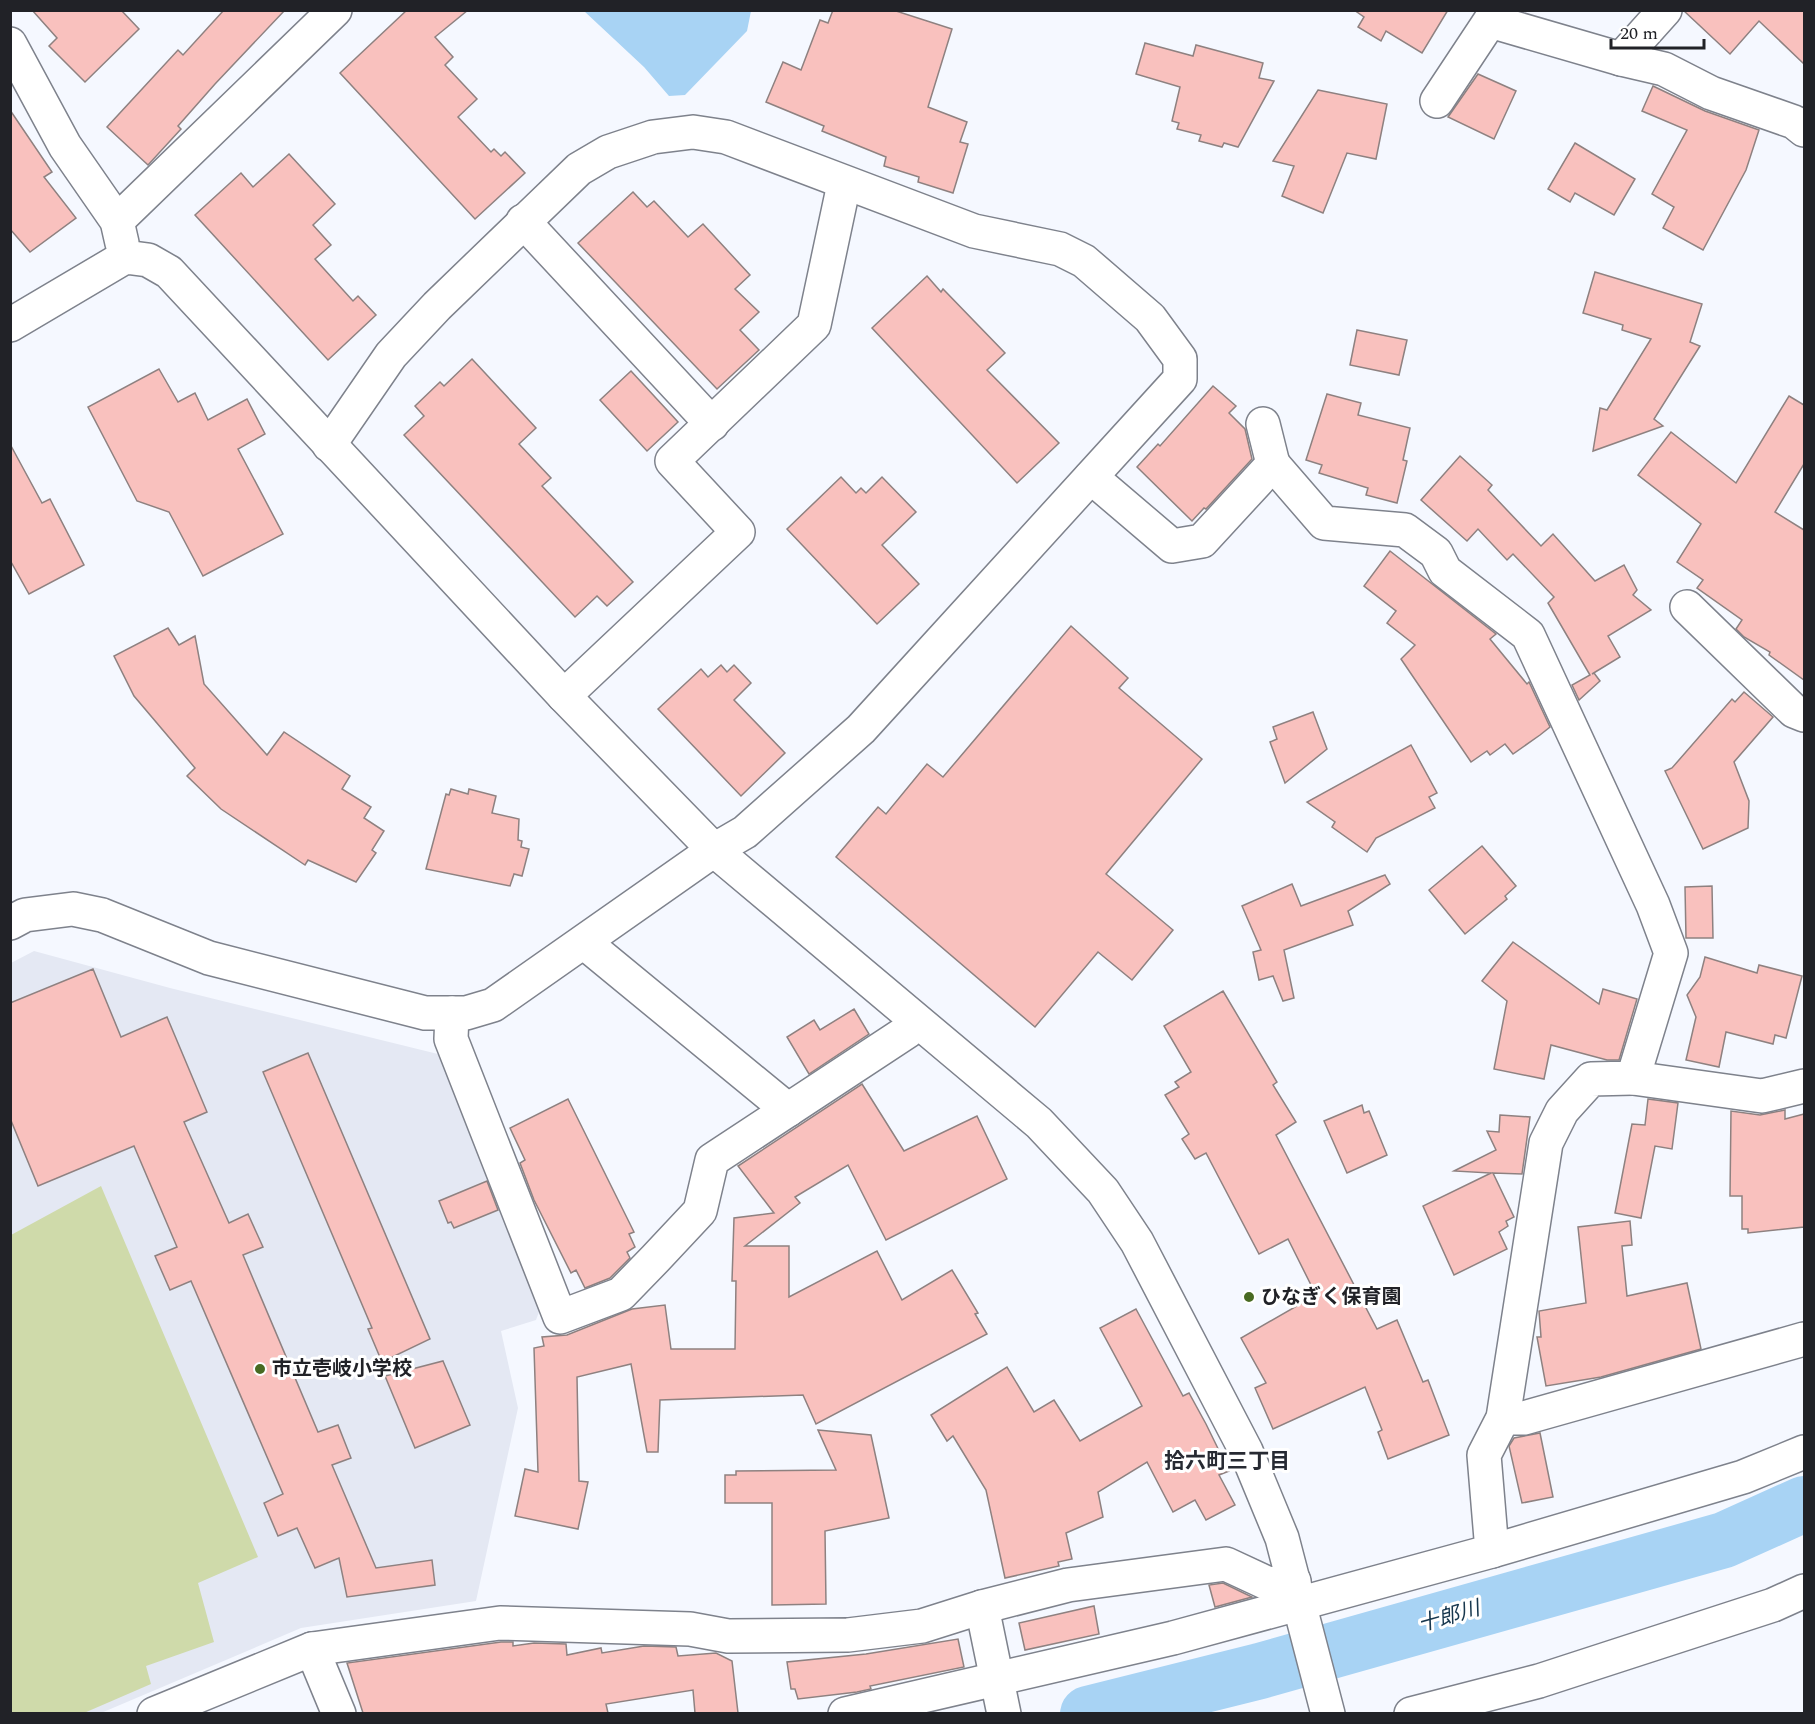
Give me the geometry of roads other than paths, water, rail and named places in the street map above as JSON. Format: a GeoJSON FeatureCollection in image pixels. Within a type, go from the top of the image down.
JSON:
{"type":"FeatureCollection","features":[{"type":"Feature","properties":{"kind":"street"},"geometry":{"type":"LineString","coordinates":[[117,221],[335,10]]}},
{"type":"Feature","properties":{"kind":"street"},"geometry":{"type":"LineString","coordinates":[[1621,59],[1665,10]]}},
{"type":"Feature","properties":{"kind":"street"},"geometry":{"type":"LineString","coordinates":[[1437,101],[1490,21],[1664,69],[1711,93],[1801,121]]}},
{"type":"Feature","properties":{"kind":"street"},"geometry":{"type":"LineString","coordinates":[[10,44],[65,146],[117,221],[125,257]]}},
{"type":"Feature","properties":{"kind":"street"},"geometry":{"type":"LineString","coordinates":[[10,923],[25,915],[73,909],[102,915],[209,957],[425,1013],[466,1013],[493,1005],[585,943],[714,850],[746,832],[861,729],[1180,379],[1180,359],[1150,318],[1084,261],[1060,249],[974,231],[844,184],[726,137],[693,132],[652,137],[608,152],[579,169],[523,221],[391,355],[329,445]]}},
{"type":"Feature","properties":{"kind":"street"},"geometry":{"type":"LineString","coordinates":[[564,696],[738,532],[672,461],[814,325],[844,184]]}},
{"type":"Feature","properties":{"kind":"street"},"geometry":{"type":"LineString","coordinates":[[523,221],[711,424]]}},
{"type":"Feature","properties":{"kind":"street"},"geometry":{"type":"LineString","coordinates":[[10,325],[125,257],[148,260],[170,272],[564,696],[714,850],[1039,1123],[1072,1156],[1109,1200],[1137,1242],[1246,1451],[1282,1538],[1328,1713]]}},
{"type":"Feature","properties":{"kind":"street"},"geometry":{"type":"LineString","coordinates":[[1263,424],[1274,464],[1324,523],[1405,530],[1436,553],[1445,571],[1528,635],[1653,905],[1671,953],[1633,1078]]}},
{"type":"Feature","properties":{"kind":"street"},"geometry":{"type":"LineString","coordinates":[[1091,477],[1172,546],[1202,541],[1274,464]]}},
{"type":"Feature","properties":{"kind":"street"},"geometry":{"type":"LineString","coordinates":[[1688,607],[1794,711],[1804,715]]}},
{"type":"Feature","properties":{"kind":"street"},"geometry":{"type":"LineString","coordinates":[[585,943],[788,1110]]}},
{"type":"Feature","properties":{"kind":"street"},"geometry":{"type":"LineString","coordinates":[[452,1013],[451,1039],[560,1317],[621,1294],[700,1211],[712,1160],[908,1031],[915,1020]]}},
{"type":"Feature","properties":{"kind":"street"},"geometry":{"type":"LineString","coordinates":[[1492,1551],[1484,1455],[1503,1418],[1546,1143],[1562,1111],[1591,1079],[1633,1078],[1762,1096],[1804,1086]]}},
{"type":"Feature","properties":{"kind":"street"},"geometry":{"type":"LineString","coordinates":[[1503,1418],[1524,1418],[1804,1340]]}},
{"type":"Feature","properties":{"kind":"street"},"geometry":{"type":"LineString","coordinates":[[845,1713],[1173,1638],[1297,1592],[1492,1551],[1743,1477],[1804,1452]]}},
{"type":"Feature","properties":{"kind":"street"},"geometry":{"type":"LineString","coordinates":[[154,1713],[312,1649],[500,1623],[690,1629],[728,1636],[848,1635],[922,1626],[982,1607],[1068,1585],[1226,1564],[1269,1584],[1297,1592]]}},
{"type":"Feature","properties":{"kind":"street"},"geometry":{"type":"LineString","coordinates":[[1411,1713],[1539,1681],[1773,1605],[1804,1591]]}},
{"type":"Feature","properties":{"kind":"street"},"geometry":{"type":"LineString","coordinates":[[982,1607],[1004,1713]]}},
{"type":"Feature","properties":{"kind":"street"},"geometry":{"type":"LineString","coordinates":[[312,1649],[339,1713]]}},
{"type":"Feature","properties":{"kind":"water"},"geometry":{"type":"Polygon","coordinates":[[[584,11],[751,11],[747,31],[685,95],[669,96],[644,67],[584,11]]]}},
{"type":"Feature","properties":{"kind":"waterway","name":"十郎川"},"geometry":{"type":"LineString","coordinates":[[1088,1714],[1260,1671],[1724,1540],[1804,1504]]}},
{"type":"Feature","properties":{"kind":"place","name":"ひなぎく保育園"},"geometry":{"type":"Point","coordinates":[1249,1297]}},
{"type":"Feature","properties":{"kind":"place","name":"市立壱岐小学校"},"geometry":{"type":"Point","coordinates":[260,1369]}},
{"type":"Feature","properties":{"kind":"district","name":"拾六町三丁目"},"geometry":{"type":"Point","coordinates":[1227,1462]}}]}
